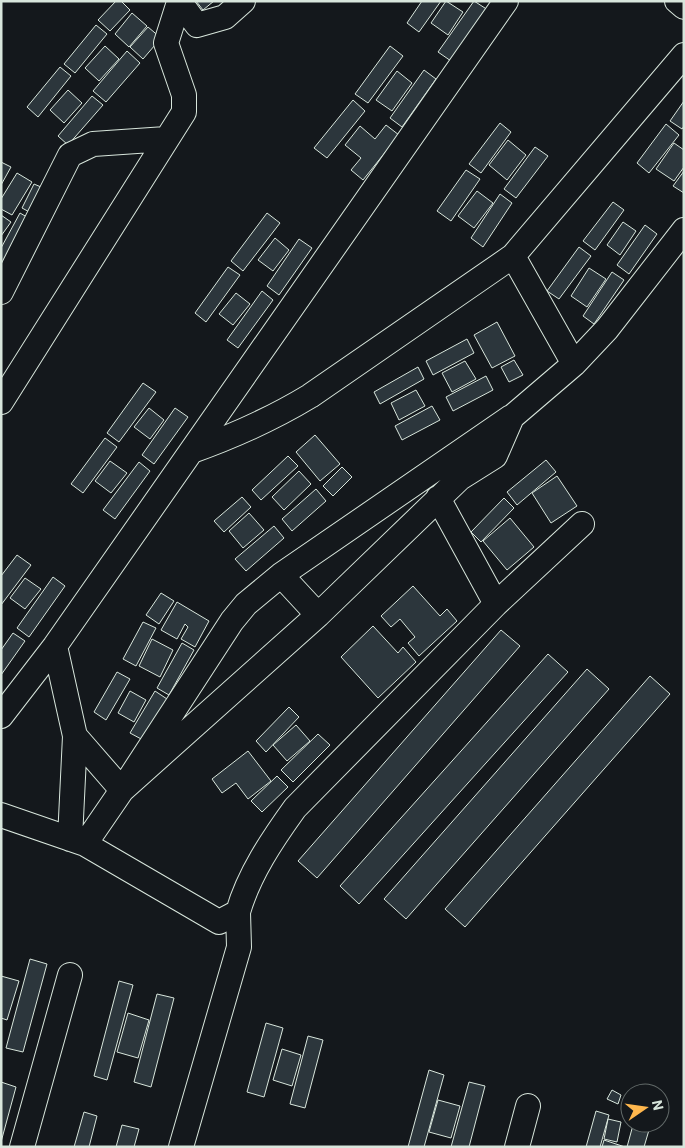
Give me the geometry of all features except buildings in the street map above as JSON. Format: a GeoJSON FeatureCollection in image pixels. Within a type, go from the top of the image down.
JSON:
{"type":"FeatureCollection","features":[{"type":"Feature","properties":{"kind":"street"},"geometry":{"type":"LineString","coordinates":[[179,1],[197,25],[225,17],[243,1]]}},
{"type":"Feature","properties":{"kind":"street"},"geometry":{"type":"LineString","coordinates":[[1,402],[184,112],[185,103],[166,43],[179,1]]}},
{"type":"Feature","properties":{"kind":"street"},"geometry":{"type":"LineString","coordinates":[[1,716],[55,646],[506,1]]}},
{"type":"Feature","properties":{"kind":"street"},"geometry":{"type":"LineString","coordinates":[[677,1],[684,7]]}},
{"type":"Feature","properties":{"kind":"street"},"geometry":{"type":"LineString","coordinates":[[192,451],[227,439],[275,417],[310,396],[513,256],[684,55]]}},
{"type":"Feature","properties":{"kind":"street"},"geometry":{"type":"LineString","coordinates":[[1,292],[70,155],[92,144],[166,139]]}},
{"type":"Feature","properties":{"kind":"street"},"geometry":{"type":"LineString","coordinates":[[122,790],[232,621],[246,604],[281,575],[512,417],[574,364],[607,329],[684,230]]}},
{"type":"Feature","properties":{"kind":"street"},"geometry":{"type":"LineString","coordinates":[[513,256],[574,364]]}},
{"type":"Feature","properties":{"kind":"street"},"geometry":{"type":"LineString","coordinates":[[78,841],[122,790],[318,614],[438,498],[460,478],[495,456],[512,417]]}},
{"type":"Feature","properties":{"kind":"street"},"geometry":{"type":"LineString","coordinates":[[438,498],[496,604]]}},
{"type":"Feature","properties":{"kind":"street"},"geometry":{"type":"LineString","coordinates":[[229,917],[272,839],[295,808],[496,604],[582,524]]}},
{"type":"Feature","properties":{"kind":"street"},"geometry":{"type":"LineString","coordinates":[[281,575],[318,614]]}},
{"type":"Feature","properties":{"kind":"street"},"geometry":{"type":"LineString","coordinates":[[55,646],[75,736],[78,841]]}},
{"type":"Feature","properties":{"kind":"street"},"geometry":{"type":"LineString","coordinates":[[75,736],[122,790]]}},
{"type":"Feature","properties":{"kind":"street"},"geometry":{"type":"LineString","coordinates":[[1,815],[78,841],[229,917],[239,946],[181,1147]]}},
{"type":"Feature","properties":{"kind":"street"},"geometry":{"type":"LineString","coordinates":[[22,1147],[70,975]]}},
{"type":"Feature","properties":{"kind":"street"},"geometry":{"type":"LineString","coordinates":[[517,1147],[528,1106]]}}]}
